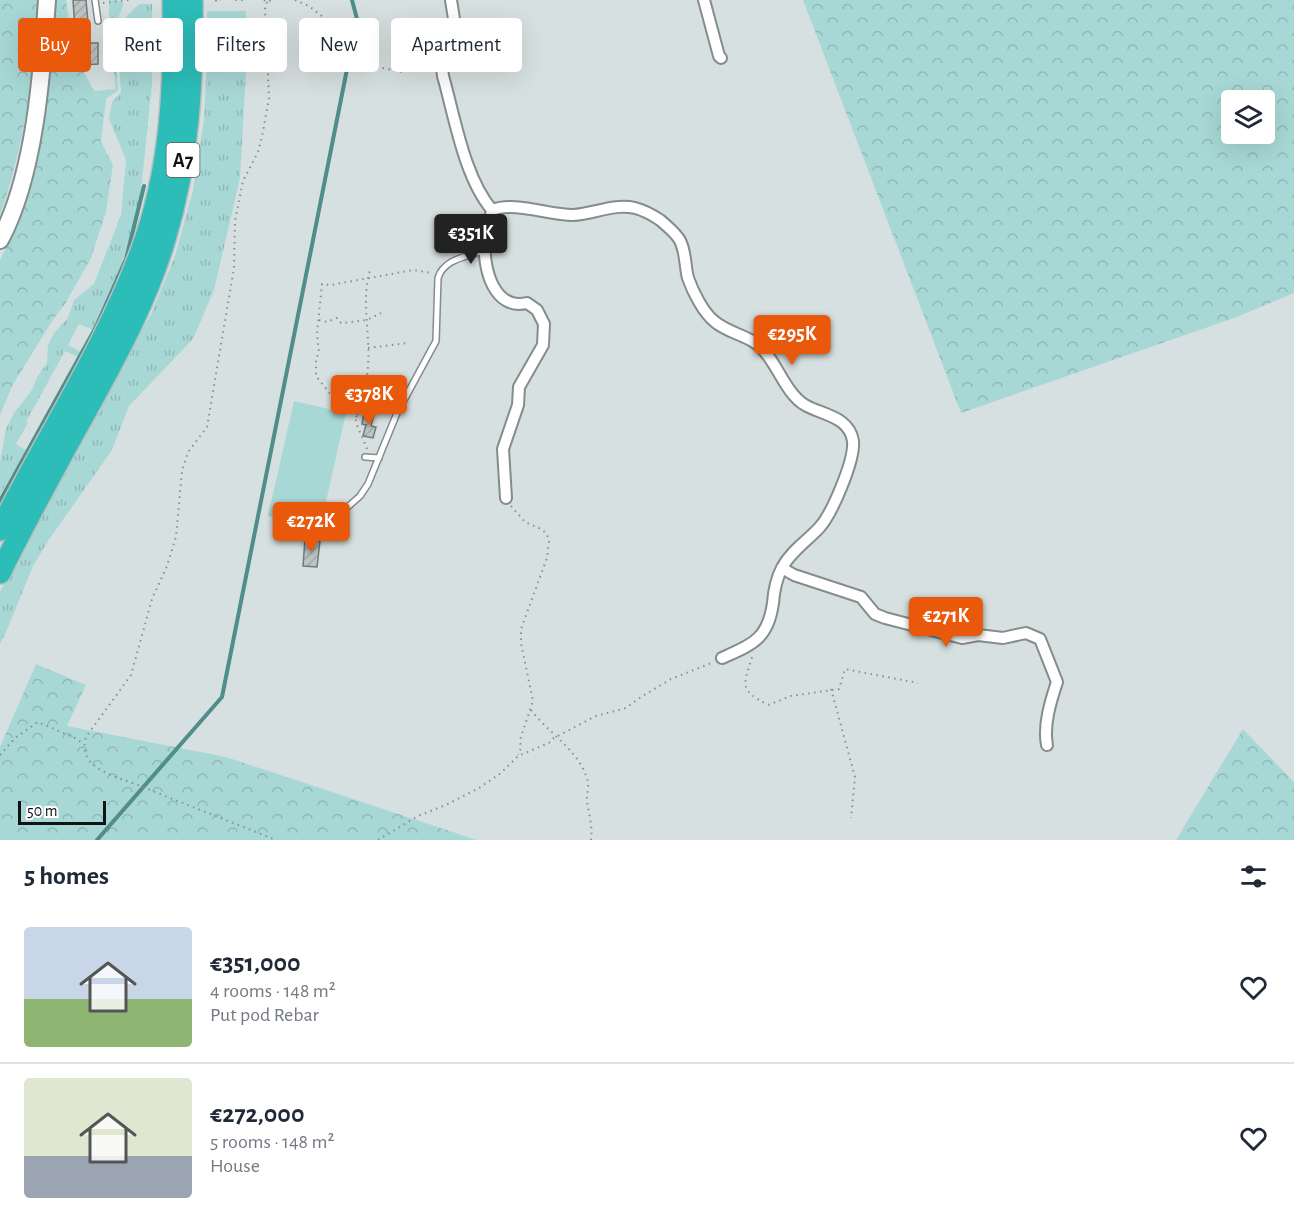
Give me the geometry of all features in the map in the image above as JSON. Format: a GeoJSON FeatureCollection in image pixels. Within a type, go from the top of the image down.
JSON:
{"type":"FeatureCollection","features":[{"type":"Feature","properties":{"kind":"highway"},"geometry":{"type":"LineString","coordinates":[[153,213],[152,188],[163,84],[163,0]]}},
{"type":"Feature","properties":{"kind":"highway","name":"A7"},"geometry":{"type":"LineString","coordinates":[[0,531],[27,476],[104,338],[142,249],[153,213],[171,109],[172,0]]}},
{"type":"Feature","properties":{"kind":"highway","name":"A7"},"geometry":{"type":"LineString","coordinates":[[0,573],[137,314],[166,238],[181,172],[190,112],[192,0]]}},
{"type":"Feature","properties":{"kind":"highway"},"geometry":{"type":"LineString","coordinates":[[137,314],[161,278],[187,199],[200,105],[201,0]]}},
{"type":"Feature","properties":{"kind":"main road"},"geometry":{"type":"LineString","coordinates":[[0,240],[9,224],[27,163],[42,72],[47,0]]}},
{"type":"Feature","properties":{"kind":"street"},"geometry":{"type":"LineString","coordinates":[[451,0],[454,18]]}},
{"type":"Feature","properties":{"kind":"street"},"geometry":{"type":"LineString","coordinates":[[704,0],[721,58]]}},
{"type":"Feature","properties":{"kind":"street"},"geometry":{"type":"LineString","coordinates":[[444,72],[472,176],[484,201],[492,210]]}},
{"type":"Feature","properties":{"kind":"street"},"geometry":{"type":"LineString","coordinates":[[492,210],[503,206],[576,215],[616,207],[635,208],[660,220],[681,241],[688,278],[700,304],[713,321],[755,342],[769,357],[795,396],[804,405],[838,418],[848,427],[853,441],[848,466],[834,508],[821,526],[788,558],[782,568],[775,584],[771,615],[763,635],[746,648],[722,658]]}},
{"type":"Feature","properties":{"kind":"street"},"geometry":{"type":"LineString","coordinates":[[492,210],[485,241],[485,263],[496,292],[505,302],[516,306],[527,303],[537,310],[544,324],[543,345],[519,387],[518,405],[503,449],[506,498]]}},
{"type":"Feature","properties":{"kind":"street"},"geometry":{"type":"LineString","coordinates":[[782,568],[794,575],[861,597],[875,614],[885,618],[962,638],[978,635],[1003,638],[1026,633],[1040,639],[1057,682],[1052,693],[1045,736],[1047,745]]}},
{"type":"Feature","properties":{"kind":"lane"},"geometry":{"type":"LineString","coordinates":[[95,2],[98,21]]}},
{"type":"Feature","properties":{"kind":"lane"},"geometry":{"type":"LineString","coordinates":[[331,522],[360,496],[373,475],[397,412],[436,341],[439,275],[443,267],[453,261],[485,250]]}},
{"type":"Feature","properties":{"kind":"lane"},"geometry":{"type":"LineString","coordinates":[[367,457],[379,458]]}},
{"type":"Feature","properties":{"kind":"path"},"geometry":{"type":"LineString","coordinates":[[95,2],[130,0]]}},
{"type":"Feature","properties":{"kind":"path"},"geometry":{"type":"LineString","coordinates":[[216,0],[216,2],[220,0]]}},
{"type":"Feature","properties":{"kind":"path"},"geometry":{"type":"LineString","coordinates":[[235,0],[244,0]]}},
{"type":"Feature","properties":{"kind":"path"},"geometry":{"type":"LineString","coordinates":[[272,0],[266,1],[265,9],[269,98],[262,138],[258,152],[243,181],[235,221],[234,268],[207,427],[188,452],[182,471],[176,537],[167,566],[152,599],[131,675],[95,724],[84,744],[86,758],[101,770],[276,840]]}},
{"type":"Feature","properties":{"kind":"path"},"geometry":{"type":"LineString","coordinates":[[295,0],[309,6],[323,17],[356,56],[368,65],[391,70]]}},
{"type":"Feature","properties":{"kind":"path"},"geometry":{"type":"LineString","coordinates":[[367,457],[361,430],[357,426],[357,417],[367,385],[365,288],[370,270]]}},
{"type":"Feature","properties":{"kind":"path"},"geometry":{"type":"LineString","coordinates":[[357,417],[330,395],[316,376],[322,284],[331,285],[413,270],[439,275]]}},
{"type":"Feature","properties":{"kind":"path"},"geometry":{"type":"LineString","coordinates":[[319,320],[327,322],[337,318],[341,323],[367,320],[381,314]]}},
{"type":"Feature","properties":{"kind":"path"},"geometry":{"type":"LineString","coordinates":[[368,348],[407,343]]}},
{"type":"Feature","properties":{"kind":"path"},"geometry":{"type":"LineString","coordinates":[[506,498],[525,522],[547,534],[549,541],[547,558],[521,629],[521,643],[533,701],[520,740],[521,748],[518,756]]}},
{"type":"Feature","properties":{"kind":"path"},"geometry":{"type":"LineString","coordinates":[[756,640],[744,683],[748,694],[768,705],[791,696],[839,689],[845,669],[918,683]]}},
{"type":"Feature","properties":{"kind":"path"},"geometry":{"type":"LineString","coordinates":[[378,840],[418,816],[480,788],[501,773],[518,756],[549,743],[556,736],[596,716],[626,708],[671,679],[722,658]]}},
{"type":"Feature","properties":{"kind":"path"},"geometry":{"type":"LineString","coordinates":[[831,690],[855,777],[851,818]]}},
{"type":"Feature","properties":{"kind":"path"},"geometry":{"type":"LineString","coordinates":[[531,710],[567,745],[588,780],[591,840]]}},
{"type":"Feature","properties":{"kind":"path"},"geometry":{"type":"LineString","coordinates":[[0,754],[15,738],[38,722],[84,744]]}},
{"type":"Feature","properties":{"kind":"green space"},"geometry":{"type":"Polygon","coordinates":[[[0,0],[37,0],[36,18],[18,18],[18,72],[32,72],[22,137],[0,215],[0,0]]]}},
{"type":"Feature","properties":{"kind":"green space"},"geometry":{"type":"Polygon","coordinates":[[[56,0],[66,0],[68,18],[54,18],[56,0]]]}},
{"type":"Feature","properties":{"kind":"green space"},"geometry":{"type":"Polygon","coordinates":[[[109,0],[124,3],[118,18],[109,18],[109,0]]]}},
{"type":"Feature","properties":{"kind":"green space"},"geometry":{"type":"Polygon","coordinates":[[[803,0],[1294,0],[1294,293],[1234,318],[961,413],[803,0]]]}},
{"type":"Feature","properties":{"kind":"green space"},"geometry":{"type":"Polygon","coordinates":[[[139,4],[152,4],[152,18],[125,18],[139,4]]]}},
{"type":"Feature","properties":{"kind":"green space"},"geometry":{"type":"Polygon","coordinates":[[[207,11],[246,11],[246,18],[207,18],[207,11]]]}},
{"type":"Feature","properties":{"kind":"green space"},"geometry":{"type":"Polygon","coordinates":[[[50,72],[84,72],[94,91],[116,89],[114,72],[116,72],[118,90],[106,99],[101,142],[113,165],[106,212],[91,258],[65,304],[12,386],[0,415],[0,260],[18,224],[32,175],[50,72]]]}},
{"type":"Feature","properties":{"kind":"green space"},"geometry":{"type":"Polygon","coordinates":[[[120,72],[152,72],[140,200],[122,263],[93,330],[79,324],[68,345],[81,352],[78,357],[65,351],[26,422],[28,423],[16,444],[26,450],[0,495],[0,462],[6,429],[47,363],[48,345],[54,333],[68,318],[74,300],[94,284],[121,215],[126,160],[109,119],[112,102],[121,92],[120,72]]]}},
{"type":"Feature","properties":{"kind":"green space"},"geometry":{"type":"Polygon","coordinates":[[[206,72],[246,72],[240,178],[214,290],[193,339],[129,406],[112,450],[33,566],[0,644],[0,592],[27,535],[151,314],[175,256],[193,190],[204,120],[206,72]]]}},
{"type":"Feature","properties":{"kind":"green space"},"geometry":{"type":"Polygon","coordinates":[[[294,401],[346,413],[320,528],[268,516],[294,401]]]}},
{"type":"Feature","properties":{"kind":"green space"},"geometry":{"type":"Polygon","coordinates":[[[36,664],[86,685],[67,726],[226,757],[477,840],[0,840],[0,747],[36,664]]]}},
{"type":"Feature","properties":{"kind":"green space"},"geometry":{"type":"Polygon","coordinates":[[[1243,729],[1294,782],[1294,840],[1176,840],[1243,729]]]}},
{"type":"Feature","properties":{"kind":"building"},"geometry":{"type":"Polygon","coordinates":[[[73,0],[86,0],[88,18],[74,18],[73,0]]]}},
{"type":"Feature","properties":{"kind":"building"},"geometry":{"type":"Polygon","coordinates":[[[91,43],[98,43],[98,64],[91,64],[91,43]]]}},
{"type":"Feature","properties":{"kind":"building"},"geometry":{"type":"Polygon","coordinates":[[[364,413],[374,415],[371,426],[376,427],[373,438],[363,436],[366,425],[362,424],[364,413]]]}},
{"type":"Feature","properties":{"kind":"building"},"geometry":{"type":"Polygon","coordinates":[[[305,539],[320,541],[317,567],[303,566],[305,539]]]}},
{"type":"Feature","properties":{"kind":"waterway"},"geometry":{"type":"LineString","coordinates":[[97,840],[222,697],[357,19],[352,0]]}},
{"type":"Feature","properties":{"kind":"waterway"},"geometry":{"type":"LineString","coordinates":[[0,501],[96,327],[126,259],[144,186]]}}]}
